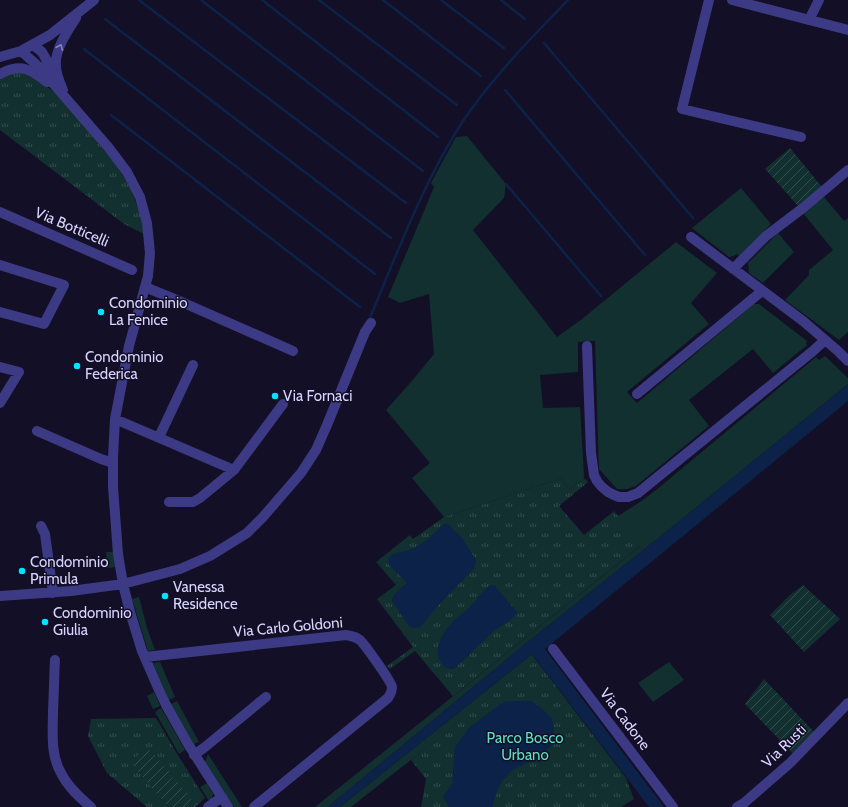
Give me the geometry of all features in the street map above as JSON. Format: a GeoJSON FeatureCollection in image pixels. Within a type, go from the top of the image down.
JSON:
{"type":"FeatureCollection","features":[{"type":"Feature","properties":{"kind":"street"},"geometry":{"type":"LineString","coordinates":[[0,57],[33,45],[50,35],[94,0]]}},
{"type":"Feature","properties":{"kind":"street"},"geometry":{"type":"LineString","coordinates":[[709,0],[682,108],[801,137]]}},
{"type":"Feature","properties":{"kind":"street"},"geometry":{"type":"LineString","coordinates":[[732,0],[848,30]]}},
{"type":"Feature","properties":{"kind":"street"},"geometry":{"type":"LineString","coordinates":[[809,20],[819,0]]}},
{"type":"Feature","properties":{"kind":"street"},"geometry":{"type":"LineString","coordinates":[[60,91],[55,65],[59,48],[82,9]]}},
{"type":"Feature","properties":{"kind":"street"},"geometry":{"type":"LineString","coordinates":[[33,45],[42,52],[50,74],[60,91]]}},
{"type":"Feature","properties":{"kind":"street"},"geometry":{"type":"LineString","coordinates":[[17,52],[38,66],[109,148],[127,172],[140,198],[147,223],[150,253],[148,276],[129,346],[115,418],[113,487],[118,554],[130,612],[145,657],[166,705],[194,755],[228,807]]}},
{"type":"Feature","properties":{"kind":"street"},"geometry":{"type":"LineString","coordinates":[[0,72],[17,52]]}},
{"type":"Feature","properties":{"kind":"street"},"geometry":{"type":"LineString","coordinates":[[0,72],[12,68],[25,68],[60,91]]}},
{"type":"Feature","properties":{"kind":"street"},"geometry":{"type":"LineString","coordinates":[[733,269],[766,236],[803,208],[848,170]]}},
{"type":"Feature","properties":{"kind":"street","name":"Via Botticelli"},"geometry":{"type":"LineString","coordinates":[[0,212],[132,270]]}},
{"type":"Feature","properties":{"kind":"street"},"geometry":{"type":"LineString","coordinates":[[691,237],[803,321],[848,361]]}},
{"type":"Feature","properties":{"kind":"street"},"geometry":{"type":"LineString","coordinates":[[0,265],[64,285],[44,324],[0,312]]}},
{"type":"Feature","properties":{"kind":"street"},"geometry":{"type":"LineString","coordinates":[[145,287],[293,351]]}},
{"type":"Feature","properties":{"kind":"street"},"geometry":{"type":"LineString","coordinates":[[637,394],[762,291]]}},
{"type":"Feature","properties":{"kind":"street"},"geometry":{"type":"LineString","coordinates":[[0,596],[53,593],[123,584],[180,569],[210,556],[247,533],[301,473],[316,450],[365,332],[371,323]]}},
{"type":"Feature","properties":{"kind":"street"},"geometry":{"type":"LineString","coordinates":[[587,346],[591,453],[594,475],[597,481],[608,492],[620,497],[628,497],[638,493],[825,340]]}},
{"type":"Feature","properties":{"kind":"street"},"geometry":{"type":"LineString","coordinates":[[159,437],[193,365]]}},
{"type":"Feature","properties":{"kind":"street"},"geometry":{"type":"LineString","coordinates":[[0,367],[19,372],[0,404]]}},
{"type":"Feature","properties":{"kind":"street"},"geometry":{"type":"LineString","coordinates":[[169,502],[193,502],[234,470],[284,404]]}},
{"type":"Feature","properties":{"kind":"street"},"geometry":{"type":"LineString","coordinates":[[115,418],[234,470]]}},
{"type":"Feature","properties":{"kind":"street"},"geometry":{"type":"LineString","coordinates":[[37,431],[100,459],[113,463]]}},
{"type":"Feature","properties":{"kind":"street"},"geometry":{"type":"LineString","coordinates":[[41,526],[45,534],[53,593]]}},
{"type":"Feature","properties":{"kind":"street","name":"Via Carlo Goldoni"},"geometry":{"type":"LineString","coordinates":[[145,657],[346,635],[354,636],[361,641],[384,671],[392,687],[388,698],[254,807]]}},
{"type":"Feature","properties":{"kind":"street","name":"Via Cadone"},"geometry":{"type":"LineString","coordinates":[[553,649],[673,807]]}},
{"type":"Feature","properties":{"kind":"street"},"geometry":{"type":"LineString","coordinates":[[54,660],[53,733],[56,761],[68,786],[91,807]]}},
{"type":"Feature","properties":{"kind":"street"},"geometry":{"type":"LineString","coordinates":[[194,755],[266,697]]}},
{"type":"Feature","properties":{"kind":"street","name":"Via Rusti"},"geometry":{"type":"LineString","coordinates":[[737,807],[744,803],[790,763],[848,703]]}},
{"type":"Feature","properties":{"kind":"street"},"geometry":{"type":"LineString","coordinates":[[208,807],[222,797]]}},
{"type":"Feature","properties":{"kind":"green space"},"geometry":{"type":"Polygon","coordinates":[[[20,71],[39,80],[61,98],[115,163],[130,187],[141,217],[144,234],[124,224],[0,130],[0,77],[20,71]]]}},
{"type":"Feature","properties":{"kind":"green space"},"geometry":{"type":"Polygon","coordinates":[[[467,136],[506,184],[504,198],[473,230],[557,337],[582,319],[676,242],[717,273],[691,303],[709,324],[627,392],[637,403],[754,304],[759,304],[807,341],[807,345],[773,373],[753,349],[689,400],[709,426],[636,486],[627,489],[617,489],[599,469],[595,341],[578,342],[578,372],[540,375],[543,408],[580,407],[584,478],[569,490],[562,478],[444,517],[412,478],[430,463],[386,410],[434,354],[429,294],[400,303],[388,297],[434,187],[431,183],[456,137],[467,136]]]}},
{"type":"Feature","properties":{"kind":"green space"},"geometry":{"type":"Polygon","coordinates":[[[790,148],[822,187],[799,207],[765,169],[790,148]]]}},
{"type":"Feature","properties":{"kind":"green space"},"geometry":{"type":"Polygon","coordinates":[[[741,188],[771,224],[739,256],[737,254],[729,257],[692,228],[741,188]]]}},
{"type":"Feature","properties":{"kind":"green space"},"geometry":{"type":"Polygon","coordinates":[[[824,197],[844,221],[848,218],[848,332],[839,340],[785,300],[809,275],[809,270],[833,250],[803,213],[824,197]]]}},
{"type":"Feature","properties":{"kind":"green space"},"geometry":{"type":"Polygon","coordinates":[[[778,233],[794,252],[763,283],[749,273],[748,263],[778,233]]]}},
{"type":"Feature","properties":{"kind":"green space"},"geometry":{"type":"Polygon","coordinates":[[[825,356],[848,378],[848,384],[524,645],[328,807],[315,807],[640,546],[618,516],[656,490],[816,357],[819,360],[825,356]]]}},
{"type":"Feature","properties":{"kind":"green space"},"geometry":{"type":"Polygon","coordinates":[[[562,478],[569,490],[584,478],[588,482],[559,506],[584,535],[614,511],[641,545],[453,696],[415,651],[390,669],[387,666],[413,647],[377,599],[396,585],[376,562],[410,535],[413,539],[444,517],[562,478]]]}},
{"type":"Feature","properties":{"kind":"green space"},"geometry":{"type":"Polygon","coordinates":[[[106,552],[113,552],[115,567],[108,568],[106,552]]]}},
{"type":"Feature","properties":{"kind":"green space"},"geometry":{"type":"Polygon","coordinates":[[[803,585],[840,619],[804,652],[770,615],[789,596],[803,585]]]}},
{"type":"Feature","properties":{"kind":"green space"},"geometry":{"type":"Polygon","coordinates":[[[139,597],[147,628],[155,650],[148,651],[132,599],[139,597]]]}},
{"type":"Feature","properties":{"kind":"green space"},"geometry":{"type":"Polygon","coordinates":[[[532,654],[536,660],[463,719],[351,807],[340,807],[532,654]]]}},
{"type":"Feature","properties":{"kind":"green space","name":"Parco Bosco Urbano"},"geometry":{"type":"Polygon","coordinates":[[[536,660],[626,778],[634,799],[621,807],[421,807],[426,779],[411,760],[536,660]]]}},
{"type":"Feature","properties":{"kind":"green space"},"geometry":{"type":"Polygon","coordinates":[[[160,662],[175,697],[169,700],[153,663],[160,662]]]}},
{"type":"Feature","properties":{"kind":"green space"},"geometry":{"type":"Polygon","coordinates":[[[669,662],[684,680],[653,702],[638,683],[669,662]]]}},
{"type":"Feature","properties":{"kind":"green space"},"geometry":{"type":"Polygon","coordinates":[[[764,679],[817,735],[796,757],[745,704],[764,679]]]}},
{"type":"Feature","properties":{"kind":"green space"},"geometry":{"type":"Polygon","coordinates":[[[154,692],[160,706],[153,709],[147,696],[154,692]]]}},
{"type":"Feature","properties":{"kind":"green space"},"geometry":{"type":"Polygon","coordinates":[[[177,701],[199,742],[194,744],[171,704],[177,701]]]}},
{"type":"Feature","properties":{"kind":"green space"},"geometry":{"type":"Polygon","coordinates":[[[161,708],[185,750],[179,754],[155,712],[161,708]]]}},
{"type":"Feature","properties":{"kind":"green space"},"geometry":{"type":"Polygon","coordinates":[[[156,718],[205,798],[195,807],[192,807],[195,804],[155,792],[168,807],[147,807],[107,773],[88,736],[91,719],[156,718]]]}},
{"type":"Feature","properties":{"kind":"green space"},"geometry":{"type":"Polygon","coordinates":[[[148,747],[171,774],[153,789],[130,762],[148,747]]]}},
{"type":"Feature","properties":{"kind":"green space"},"geometry":{"type":"Polygon","coordinates":[[[208,754],[242,807],[234,807],[205,762],[208,754]]]}},
{"type":"Feature","properties":{"kind":"green space"},"geometry":{"type":"Polygon","coordinates":[[[173,777],[196,804],[192,807],[168,807],[155,792],[173,777]]]}},
{"type":"Feature","properties":{"kind":"green space"},"geometry":{"type":"Polygon","coordinates":[[[207,783],[213,794],[212,799],[209,801],[200,787],[207,783]]]}},
{"type":"Feature","properties":{"kind":"water"},"geometry":{"type":"Polygon","coordinates":[[[848,384],[848,401],[545,649],[664,807],[649,807],[532,654],[340,807],[328,807],[524,645],[848,384]]]}},
{"type":"Feature","properties":{"kind":"water"},"geometry":{"type":"Polygon","coordinates":[[[444,524],[448,524],[462,538],[476,560],[474,568],[435,609],[421,627],[413,628],[409,626],[392,601],[396,593],[407,583],[389,565],[388,559],[397,553],[411,550],[418,546],[444,524]]]}},
{"type":"Feature","properties":{"kind":"water"},"geometry":{"type":"Polygon","coordinates":[[[491,585],[495,586],[517,612],[514,617],[494,631],[454,669],[447,668],[441,663],[438,653],[438,647],[442,637],[453,622],[491,585]]]}},
{"type":"Feature","properties":{"kind":"water"},"geometry":{"type":"Polygon","coordinates":[[[531,701],[551,717],[554,727],[554,736],[551,746],[538,757],[511,771],[501,782],[493,803],[493,807],[449,807],[443,797],[452,784],[455,747],[469,728],[503,702],[531,701]]]}},
{"type":"Feature","properties":{"kind":"waterway"},"geometry":{"type":"LineString","coordinates":[[139,0],[406,203]]}},
{"type":"Feature","properties":{"kind":"waterway"},"geometry":{"type":"LineString","coordinates":[[201,0],[423,171]]}},
{"type":"Feature","properties":{"kind":"waterway"},"geometry":{"type":"LineString","coordinates":[[262,0],[438,137]]}},
{"type":"Feature","properties":{"kind":"waterway"},"geometry":{"type":"LineString","coordinates":[[319,0],[457,105]]}},
{"type":"Feature","properties":{"kind":"waterway"},"geometry":{"type":"LineString","coordinates":[[383,0],[481,76]]}},
{"type":"Feature","properties":{"kind":"waterway"},"geometry":{"type":"LineString","coordinates":[[441,0],[504,48]]}},
{"type":"Feature","properties":{"kind":"waterway"},"geometry":{"type":"LineString","coordinates":[[501,0],[525,19]]}},
{"type":"Feature","properties":{"kind":"waterway"},"geometry":{"type":"LineString","coordinates":[[369,320],[422,195],[461,124],[498,75],[568,0]]}},
{"type":"Feature","properties":{"kind":"waterway"},"geometry":{"type":"LineString","coordinates":[[105,19],[391,238]]}},
{"type":"Feature","properties":{"kind":"waterway"},"geometry":{"type":"LineString","coordinates":[[544,43],[693,218]]}},
{"type":"Feature","properties":{"kind":"waterway"},"geometry":{"type":"LineString","coordinates":[[84,49],[375,274]]}},
{"type":"Feature","properties":{"kind":"waterway"},"geometry":{"type":"LineString","coordinates":[[505,90],[645,255]]}},
{"type":"Feature","properties":{"kind":"waterway"},"geometry":{"type":"LineString","coordinates":[[111,115],[360,307]]}},
{"type":"Feature","properties":{"kind":"waterway"},"geometry":{"type":"LineString","coordinates":[[506,184],[601,296]]}},
{"type":"Feature","properties":{"kind":"place","name":"Condominio La Fenice"},"geometry":{"type":"Point","coordinates":[101,312]}},
{"type":"Feature","properties":{"kind":"place","name":"Condominio Federica"},"geometry":{"type":"Point","coordinates":[77,366]}},
{"type":"Feature","properties":{"kind":"place","name":"Via Fornaci"},"geometry":{"type":"Point","coordinates":[275,396]}},
{"type":"Feature","properties":{"kind":"place","name":"Condominio Primula"},"geometry":{"type":"Point","coordinates":[22,571]}},
{"type":"Feature","properties":{"kind":"place","name":"Vanessa Residence"},"geometry":{"type":"Point","coordinates":[165,596]}},
{"type":"Feature","properties":{"kind":"place","name":"Condominio Giulia"},"geometry":{"type":"Point","coordinates":[45,622]}}]}
